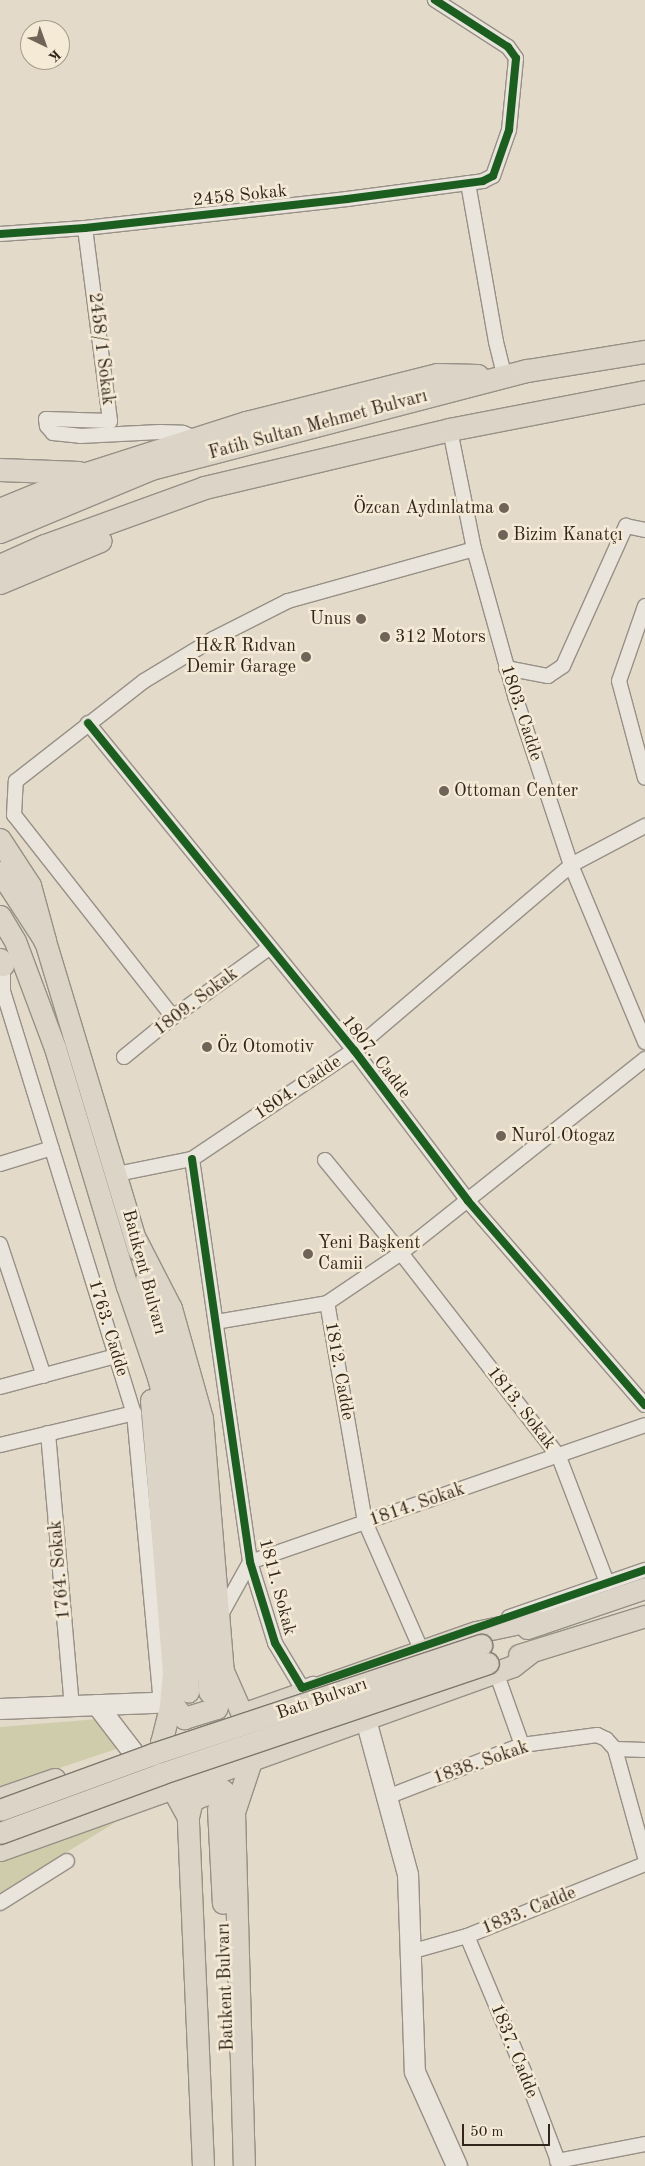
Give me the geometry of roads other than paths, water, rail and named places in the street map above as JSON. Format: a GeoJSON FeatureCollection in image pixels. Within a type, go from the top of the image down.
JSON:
{"type":"FeatureCollection","features":[{"type":"Feature","properties":{"kind":"highway","name":"Fatih Sultan Mehmet Bulvarı"},"geometry":{"type":"LineString","coordinates":[[0,532],[150,469],[505,377],[645,352]]}},
{"type":"Feature","properties":{"kind":"highway"},"geometry":{"type":"LineString","coordinates":[[0,510],[90,473],[160,449],[200,439],[247,423],[438,375],[505,377]]}},
{"type":"Feature","properties":{"kind":"highway","name":"Fatih Sultan Mehmet Bulvarı"},"geometry":{"type":"LineString","coordinates":[[0,566],[109,522],[205,488],[450,430],[645,392]]}},
{"type":"Feature","properties":{"kind":"highway"},"geometry":{"type":"LineString","coordinates":[[200,439],[242,444]]}},
{"type":"Feature","properties":{"kind":"highway"},"geometry":{"type":"LineString","coordinates":[[0,583],[313,461]]}},
{"type":"Feature","properties":{"kind":"highway"},"geometry":{"type":"LineString","coordinates":[[0,470],[90,473]]}},
{"type":"Feature","properties":{"kind":"highway"},"geometry":{"type":"LineString","coordinates":[[0,840],[30,886],[45,941]]}},
{"type":"Feature","properties":{"kind":"main road","name":"Batıkent Bulvarı"},"geometry":{"type":"LineString","coordinates":[[0,872],[45,941],[118,1174],[184,1416],[199,1692],[171,1427],[158,1377],[127,1286],[55,1048],[15,941],[0,916]]}},
{"type":"Feature","properties":{"kind":"main road"},"geometry":{"type":"LineString","coordinates":[[0,932],[2,963]]}},
{"type":"Feature","properties":{"kind":"main road"},"geometry":{"type":"LineString","coordinates":[[135,1238],[171,1308],[202,1418],[218,1618],[226,1679],[242,1714],[251,1761],[227,1806]]}},
{"type":"Feature","properties":{"kind":"main road"},"geometry":{"type":"LineString","coordinates":[[127,1286],[126,1312],[155,1411],[173,1671],[166,1702],[161,1742],[173,1790],[192,1814]]}},
{"type":"Feature","properties":{"kind":"main road","name":"Batı Bulvarı"},"geometry":{"type":"LineString","coordinates":[[0,1833],[160,1774],[488,1660],[541,1623],[645,1588]]}},
{"type":"Feature","properties":{"kind":"main road","name":"Batı Bulvarı"},"geometry":{"type":"LineString","coordinates":[[0,1810],[153,1754],[488,1660],[532,1651],[645,1616]]}},
{"type":"Feature","properties":{"kind":"main road"},"geometry":{"type":"LineString","coordinates":[[0,1798],[476,1632],[534,1620],[541,1623]]}},
{"type":"Feature","properties":{"kind":"main road"},"geometry":{"type":"LineString","coordinates":[[0,1850],[366,1720],[488,1660]]}},
{"type":"Feature","properties":{"kind":"main road"},"geometry":{"type":"LineString","coordinates":[[0,1709],[166,1702],[184,1718],[216,1708],[226,1679]]}},
{"type":"Feature","properties":{"kind":"main road"},"geometry":{"type":"LineString","coordinates":[[97,1705],[133,1752]]}},
{"type":"Feature","properties":{"kind":"main road"},"geometry":{"type":"LineString","coordinates":[[366,1720],[408,1875],[415,2072],[457,2166]]}},
{"type":"Feature","properties":{"kind":"main road"},"geometry":{"type":"LineString","coordinates":[[203,2166],[192,1800],[222,1790],[227,1806],[234,1812],[244,2166]]}},
{"type":"Feature","properties":{"kind":"main road","name":"Batıkent Bulvarı"},"geometry":{"type":"LineString","coordinates":[[227,1806],[226,1947],[231,2166]]}},
{"type":"Feature","properties":{"kind":"main road","name":"Batıkent Bulvarı"},"geometry":{"type":"LineString","coordinates":[[192,1814],[205,1982],[210,2166]]}},
{"type":"Feature","properties":{"kind":"street","name":"2458 Sokak"},"geometry":{"type":"LineString","coordinates":[[0,234],[85,228],[484,181],[492,176],[504,150],[516,77],[516,58],[508,47],[435,0]]}},
{"type":"Feature","properties":{"kind":"street"},"geometry":{"type":"LineString","coordinates":[[468,183],[496,342],[505,377]]}},
{"type":"Feature","properties":{"kind":"street","name":"2458/1 Sokak"},"geometry":{"type":"LineString","coordinates":[[85,228],[110,421],[46,419],[46,426],[53,433],[80,436],[183,433],[200,439]]}},
{"type":"Feature","properties":{"kind":"street","name":"1803. Cadde"},"geometry":{"type":"LineString","coordinates":[[450,430],[474,549],[506,668],[571,865],[645,1042]]}},
{"type":"Feature","properties":{"kind":"street"},"geometry":{"type":"LineString","coordinates":[[506,668],[548,676],[563,666],[626,526],[645,530]]}},
{"type":"Feature","properties":{"kind":"street"},"geometry":{"type":"LineString","coordinates":[[172,1017],[14,815],[16,781],[144,681],[213,639],[288,601],[474,549]]}},
{"type":"Feature","properties":{"kind":"street"},"geometry":{"type":"LineString","coordinates":[[645,606],[619,681],[645,778]]}},
{"type":"Feature","properties":{"kind":"street","name":"1807. Cadde"},"geometry":{"type":"LineString","coordinates":[[88,724],[354,1050],[468,1201],[645,1405]]}},
{"type":"Feature","properties":{"kind":"street","name":"1804. Cadde"},"geometry":{"type":"LineString","coordinates":[[118,1174],[192,1159],[354,1050],[571,865],[645,826]]}},
{"type":"Feature","properties":{"kind":"street","name":"1809. Sokak"},"geometry":{"type":"LineString","coordinates":[[124,1058],[172,1017],[269,948]]}},
{"type":"Feature","properties":{"kind":"street","name":"1763. Cadde"},"geometry":{"type":"LineString","coordinates":[[2,963],[1,991],[134,1413],[166,1702]]}},
{"type":"Feature","properties":{"kind":"street","name":"1812. Cadde"},"geometry":{"type":"LineString","coordinates":[[420,1647],[365,1522],[327,1303],[402,1253],[645,1059]]}},
{"type":"Feature","properties":{"kind":"street"},"geometry":{"type":"LineString","coordinates":[[1,1161],[52,1148]]}},
{"type":"Feature","properties":{"kind":"street","name":"1811. Sokak"},"geometry":{"type":"LineString","coordinates":[[192,1159],[250,1562],[275,1642],[302,1688],[645,1570]]}},
{"type":"Feature","properties":{"kind":"street","name":"1813. Sokak"},"geometry":{"type":"LineString","coordinates":[[325,1160],[402,1253],[559,1457],[607,1583]]}},
{"type":"Feature","properties":{"kind":"street"},"geometry":{"type":"LineString","coordinates":[[0,1244],[44,1376]]}},
{"type":"Feature","properties":{"kind":"street"},"geometry":{"type":"LineString","coordinates":[[216,1322],[327,1303]]}},
{"type":"Feature","properties":{"kind":"street"},"geometry":{"type":"LineString","coordinates":[[0,1387],[116,1356]]}},
{"type":"Feature","properties":{"kind":"street"},"geometry":{"type":"LineString","coordinates":[[0,1445],[134,1413]]}},
{"type":"Feature","properties":{"kind":"street","name":"1814. Sokak"},"geometry":{"type":"LineString","coordinates":[[250,1562],[559,1457],[645,1424]]}},
{"type":"Feature","properties":{"kind":"street","name":"1764. Sokak"},"geometry":{"type":"LineString","coordinates":[[48,1433],[72,1706]]}},
{"type":"Feature","properties":{"kind":"street"},"geometry":{"type":"LineString","coordinates":[[218,1618],[250,1562]]}},
{"type":"Feature","properties":{"kind":"street"},"geometry":{"type":"LineString","coordinates":[[488,1660],[522,1746]]}},
{"type":"Feature","properties":{"kind":"street","name":"1838. Sokak"},"geometry":{"type":"LineString","coordinates":[[387,1797],[522,1746],[597,1734],[611,1744],[645,1750]]}},
{"type":"Feature","properties":{"kind":"street"},"geometry":{"type":"LineString","coordinates":[[611,1744],[645,1857]]}},
{"type":"Feature","properties":{"kind":"street"},"geometry":{"type":"LineString","coordinates":[[0,1903],[67,1861]]}},
{"type":"Feature","properties":{"kind":"street","name":"1833. Cadde"},"geometry":{"type":"LineString","coordinates":[[410,1952],[466,1936],[645,1864]]}},
{"type":"Feature","properties":{"kind":"street","name":"1837. Cadde"},"geometry":{"type":"LineString","coordinates":[[466,1936],[525,2074],[558,2164]]}},
{"type":"Feature","properties":{"kind":"street"},"geometry":{"type":"LineString","coordinates":[[558,2164],[645,2144]]}},
{"type":"Feature","properties":{"kind":"place","name":"Özcan Aydınlatma"},"geometry":{"type":"Point","coordinates":[504,508]}},
{"type":"Feature","properties":{"kind":"place","name":"Bizim Kanatçı"},"geometry":{"type":"Point","coordinates":[503,535]}},
{"type":"Feature","properties":{"kind":"place","name":"Unus"},"geometry":{"type":"Point","coordinates":[361,619]}},
{"type":"Feature","properties":{"kind":"place","name":"312 Motors"},"geometry":{"type":"Point","coordinates":[385,637]}},
{"type":"Feature","properties":{"kind":"place","name":"H&R Rıdvan Demir Garage"},"geometry":{"type":"Point","coordinates":[306,657]}},
{"type":"Feature","properties":{"kind":"place","name":"Ottoman Center"},"geometry":{"type":"Point","coordinates":[444,791]}},
{"type":"Feature","properties":{"kind":"place","name":"Öz Otomotiv"},"geometry":{"type":"Point","coordinates":[207,1047]}},
{"type":"Feature","properties":{"kind":"place","name":"Nurol Otogaz"},"geometry":{"type":"Point","coordinates":[501,1136]}},
{"type":"Feature","properties":{"kind":"place","name":"Yeni Başkent Camii"},"geometry":{"type":"Point","coordinates":[308,1254]}}]}
